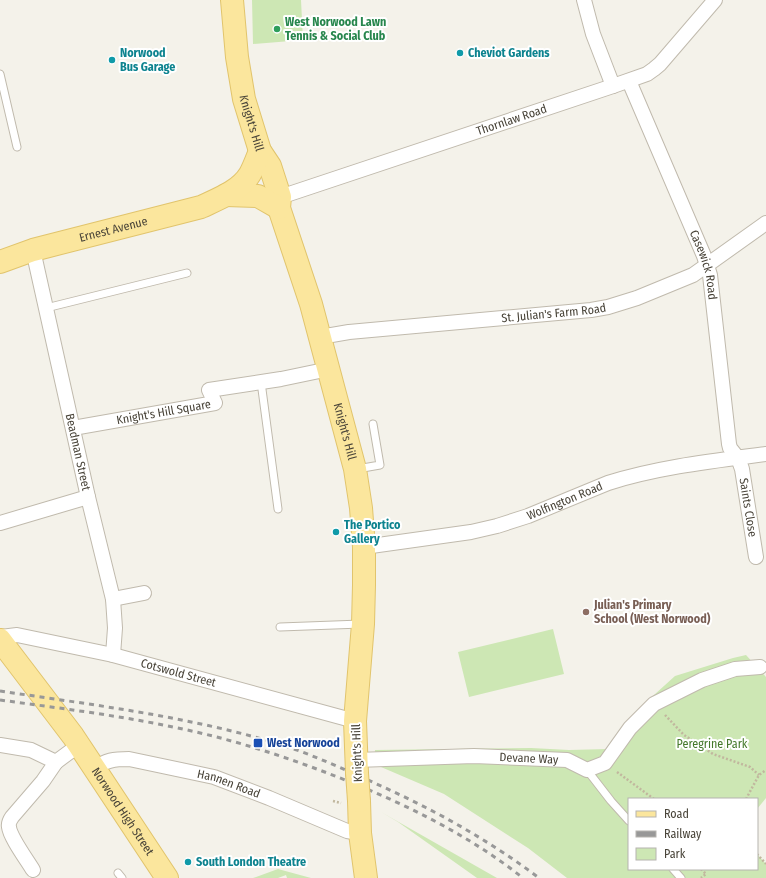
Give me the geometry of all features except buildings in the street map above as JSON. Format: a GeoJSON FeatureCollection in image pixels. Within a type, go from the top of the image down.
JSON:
{"type":"FeatureCollection","features":[{"type":"Feature","properties":{"kind":"main road","name":"Knight's Hill"},"geometry":{"type":"LineString","coordinates":[[232,0],[238,70],[244,99],[260,151],[270,166],[279,203],[311,304],[355,469],[361,508],[364,547],[363,624],[355,721],[360,833],[366,878]]}},
{"type":"Feature","properties":{"kind":"main road","name":"Ernest Avenue"},"geometry":{"type":"LineString","coordinates":[[0,262],[33,250],[201,206],[226,195],[242,184],[250,174],[260,151]]}},
{"type":"Feature","properties":{"kind":"main road","name":"Ernest Avenue"},"geometry":{"type":"LineString","coordinates":[[226,195],[258,196],[279,203]]}},
{"type":"Feature","properties":{"kind":"main road","name":"Norwood High Street"},"geometry":{"type":"LineString","coordinates":[[0,640],[73,736],[167,878]]}},
{"type":"Feature","properties":{"kind":"street"},"geometry":{"type":"LineString","coordinates":[[584,0],[593,34],[613,86]]}},
{"type":"Feature","properties":{"kind":"street","name":"Thornlaw Road"},"geometry":{"type":"LineString","coordinates":[[279,203],[647,74],[660,64],[715,0]]}},
{"type":"Feature","properties":{"kind":"street","name":"Casewick Road"},"geometry":{"type":"LineString","coordinates":[[629,81],[707,265],[712,293],[729,444],[730,448],[738,458]]}},
{"type":"Feature","properties":{"kind":"street","name":"St. Julian's Farm Road"},"geometry":{"type":"LineString","coordinates":[[320,337],[349,332],[591,310],[608,307],[637,298],[693,275],[766,223]]}},
{"type":"Feature","properties":{"kind":"street","name":"Beadman Street"},"geometry":{"type":"LineString","coordinates":[[33,250],[88,497],[113,599],[115,628],[112,655]]}},
{"type":"Feature","properties":{"kind":"street","name":"Knight's Hill Square"},"geometry":{"type":"LineString","coordinates":[[73,428],[214,403],[209,390],[329,369]]}},
{"type":"Feature","properties":{"kind":"street","name":"Wolfington Road"},"geometry":{"type":"LineString","coordinates":[[364,547],[471,532],[513,522],[622,478],[680,466],[766,454]]}},
{"type":"Feature","properties":{"kind":"street","name":"Saints Close"},"geometry":{"type":"LineString","coordinates":[[738,458],[742,469],[756,557]]}},
{"type":"Feature","properties":{"kind":"street"},"geometry":{"type":"LineString","coordinates":[[0,522],[88,497]]}},
{"type":"Feature","properties":{"kind":"street"},"geometry":{"type":"LineString","coordinates":[[113,599],[144,593]]}},
{"type":"Feature","properties":{"kind":"street","name":"Cotswold Street"},"geometry":{"type":"LineString","coordinates":[[0,637],[17,635],[112,655],[355,721]]}},
{"type":"Feature","properties":{"kind":"street"},"geometry":{"type":"LineString","coordinates":[[587,770],[605,763],[630,728],[654,704],[702,680],[735,669],[760,667]]}},
{"type":"Feature","properties":{"kind":"street"},"geometry":{"type":"LineString","coordinates":[[0,745],[31,750],[45,755],[56,762]]}},
{"type":"Feature","properties":{"kind":"street"},"geometry":{"type":"LineString","coordinates":[[33,870],[12,835],[9,822],[43,781],[56,762],[78,745]]}},
{"type":"Feature","properties":{"kind":"street","name":"Devane Way"},"geometry":{"type":"LineString","coordinates":[[357,766],[474,756],[567,760],[587,770]]}},
{"type":"Feature","properties":{"kind":"street","name":"Hannen Road"},"geometry":{"type":"LineString","coordinates":[[94,769],[115,759],[129,759],[214,777],[269,798],[347,831],[360,833]]}},
{"type":"Feature","properties":{"kind":"lane"},"geometry":{"type":"LineString","coordinates":[[0,74],[17,146]]}},
{"type":"Feature","properties":{"kind":"lane"},"geometry":{"type":"LineString","coordinates":[[46,308],[187,274]]}},
{"type":"Feature","properties":{"kind":"lane"},"geometry":{"type":"LineString","coordinates":[[261,382],[278,509]]}},
{"type":"Feature","properties":{"kind":"lane"},"geometry":{"type":"LineString","coordinates":[[355,469],[380,465],[373,424]]}},
{"type":"Feature","properties":{"kind":"lane"},"geometry":{"type":"LineString","coordinates":[[280,627],[363,624]]}},
{"type":"Feature","properties":{"kind":"lane"},"geometry":{"type":"LineString","coordinates":[[587,770],[628,820]]}},
{"type":"Feature","properties":{"kind":"lane"},"geometry":{"type":"LineString","coordinates":[[674,870],[681,878]]}},
{"type":"Feature","properties":{"kind":"path"},"geometry":{"type":"LineString","coordinates":[[654,704],[684,735],[713,754],[750,767],[759,775]]}},
{"type":"Feature","properties":{"kind":"path"},"geometry":{"type":"LineString","coordinates":[[605,763],[653,798]]}},
{"type":"Feature","properties":{"kind":"path"},"geometry":{"type":"LineString","coordinates":[[747,798],[759,775],[766,770]]}},
{"type":"Feature","properties":{"kind":"path"},"geometry":{"type":"LineString","coordinates":[[758,855],[766,864]]}},
{"type":"Feature","properties":{"kind":"path"},"geometry":{"type":"LineString","coordinates":[[701,878],[706,874],[702,870]]}},
{"type":"Feature","properties":{"kind":"green space","name":"West Norwood Lawn Tennis & Social Club"},"geometry":{"type":"Polygon","coordinates":[[[252,0],[301,0],[303,40],[253,44],[252,0]]]}},
{"type":"Feature","properties":{"kind":"green space"},"geometry":{"type":"Polygon","coordinates":[[[553,629],[564,674],[469,697],[458,652],[553,629]]]}},
{"type":"Feature","properties":{"kind":"green space","name":"Peregrine Park"},"geometry":{"type":"Polygon","coordinates":[[[746,655],[766,677],[766,798],[758,808],[758,798],[628,798],[628,870],[758,870],[758,855],[766,864],[766,878],[567,878],[528,848],[444,794],[374,764],[375,750],[531,748],[569,750],[608,749],[624,725],[644,704],[675,676],[746,655]]]}},
{"type":"Feature","properties":{"kind":"green space"},"geometry":{"type":"Polygon","coordinates":[[[381,812],[497,878],[477,878],[398,822],[381,812]]]}},
{"type":"Feature","properties":{"kind":"green space"},"geometry":{"type":"Polygon","coordinates":[[[278,869],[311,878],[287,878],[286,875],[278,878],[253,878],[278,869]]]}},
{"type":"Feature","properties":{"kind":"railway"},"geometry":{"type":"LineString","coordinates":[[0,691],[197,723],[262,739],[287,747],[349,771],[432,810],[482,839],[539,878]]}},
{"type":"Feature","properties":{"kind":"railway"},"geometry":{"type":"LineString","coordinates":[[0,700],[109,715],[173,727],[221,738],[291,760],[360,786],[424,815],[465,838],[523,878]]}},
{"type":"Feature","properties":{"kind":"place","name":"West Norwood Lawn Tennis & Social Club"},"geometry":{"type":"Point","coordinates":[277,29]}},
{"type":"Feature","properties":{"kind":"place","name":"Cheviot Gardens"},"geometry":{"type":"Point","coordinates":[460,53]}},
{"type":"Feature","properties":{"kind":"place","name":"Norwood Bus Garage"},"geometry":{"type":"Point","coordinates":[112,60]}},
{"type":"Feature","properties":{"kind":"place","name":"The Portico Gallery"},"geometry":{"type":"Point","coordinates":[336,532]}},
{"type":"Feature","properties":{"kind":"place","name":"Julian's Primary School (West Norwood)"},"geometry":{"type":"Point","coordinates":[586,612]}},
{"type":"Feature","properties":{"kind":"place","name":"West Norwood"},"geometry":{"type":"Point","coordinates":[258,743]}},
{"type":"Feature","properties":{"kind":"place","name":"South London Theatre"},"geometry":{"type":"Point","coordinates":[188,862]}}]}
